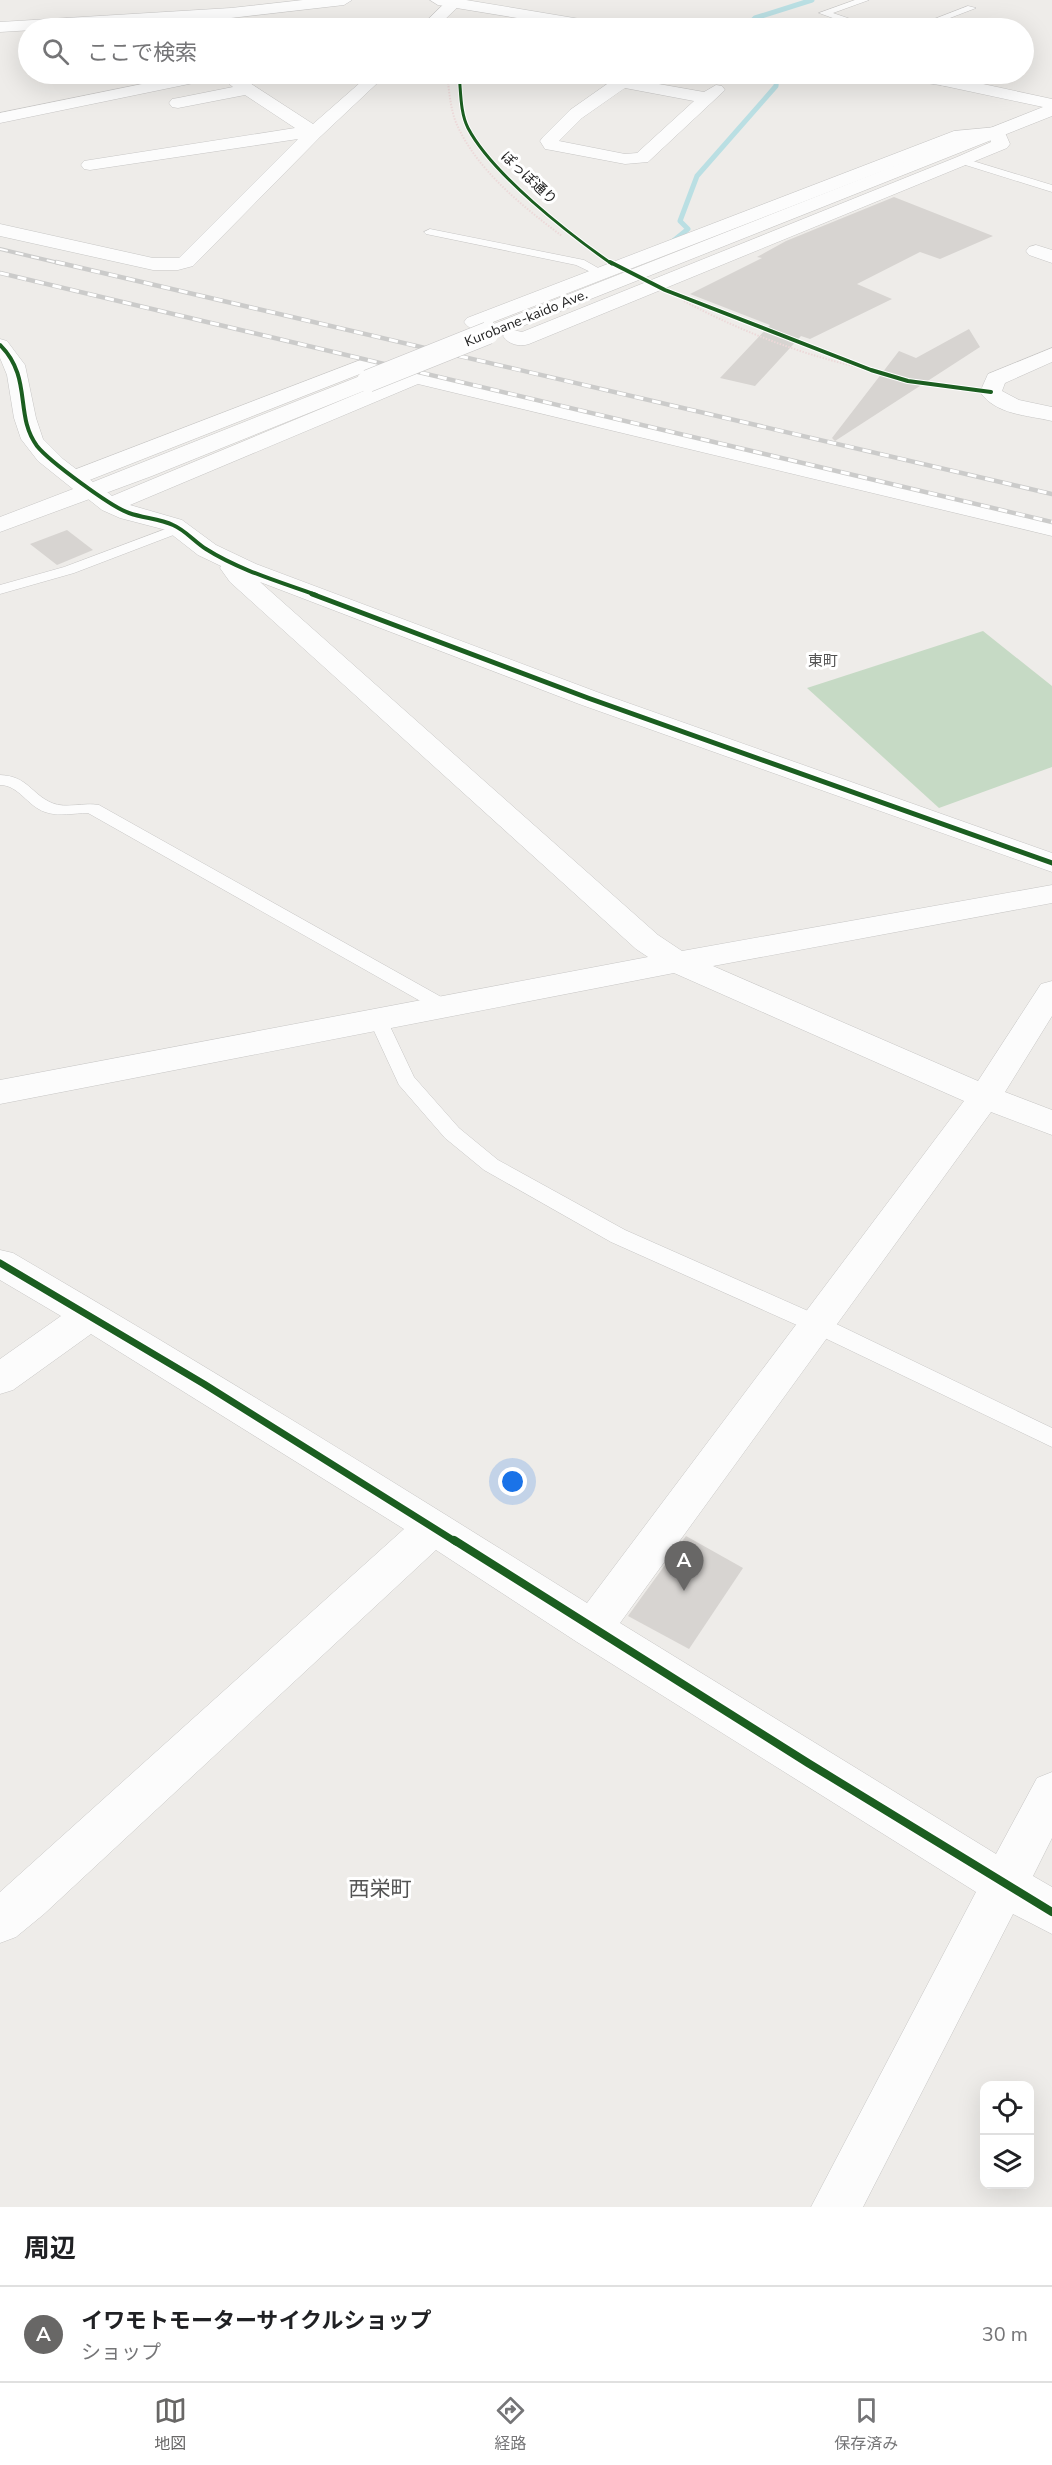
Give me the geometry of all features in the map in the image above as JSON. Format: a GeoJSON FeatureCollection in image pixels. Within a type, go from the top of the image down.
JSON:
{"type":"FeatureCollection","features":[{"type":"Feature","properties":{"kind":"street"},"geometry":{"type":"LineString","coordinates":[[148,18],[231,13],[344,0]]}},
{"type":"Feature","properties":{"kind":"street"},"geometry":{"type":"LineString","coordinates":[[438,0],[491,4],[557,18]]}},
{"type":"Feature","properties":{"kind":"street"},"geometry":{"type":"LineString","coordinates":[[438,18],[455,2]]}},
{"type":"Feature","properties":{"kind":"street"},"geometry":{"type":"LineString","coordinates":[[0,27],[18,26]]}},
{"type":"Feature","properties":{"kind":"street"},"geometry":{"type":"LineString","coordinates":[[0,118],[165,84]]}},
{"type":"Feature","properties":{"kind":"street"},"geometry":{"type":"LineString","coordinates":[[238,84],[314,133]]}},
{"type":"Feature","properties":{"kind":"street"},"geometry":{"type":"LineString","coordinates":[[0,230],[153,264],[186,262],[314,133],[368,84]]}},
{"type":"Feature","properties":{"kind":"street"},"geometry":{"type":"LineString","coordinates":[[619,84],[576,114],[549,141],[551,145],[625,159],[642,158],[712,94],[660,84]]}},
{"type":"Feature","properties":{"kind":"street"},"geometry":{"type":"LineString","coordinates":[[960,84],[1052,104]]}},
{"type":"Feature","properties":{"kind":"street"},"geometry":{"type":"LineString","coordinates":[[166,105],[247,90]]}},
{"type":"Feature","properties":{"kind":"street","name":"Kurobane-kaido Ave."},"geometry":{"type":"LineString","coordinates":[[0,525],[368,381],[486,330],[1052,110]]}},
{"type":"Feature","properties":{"kind":"street"},"geometry":{"type":"LineString","coordinates":[[486,330],[474,322],[610,267],[960,135],[996,132],[1000,144],[963,161],[660,287],[522,340],[513,336]]}},
{"type":"Feature","properties":{"kind":"street"},"geometry":{"type":"LineString","coordinates":[[90,165],[284,134],[314,133]]}},
{"type":"Feature","properties":{"kind":"street"},"geometry":{"type":"LineString","coordinates":[[1052,354],[996,379],[991,392],[997,401],[1052,414]]}},
{"type":"Feature","properties":{"kind":"street"},"geometry":{"type":"LineString","coordinates":[[4,357],[21,376],[28,430],[38,447],[91,491],[128,513],[179,528],[207,550],[225,560],[588,698],[1052,863]]}},
{"type":"Feature","properties":{"kind":"street"},"geometry":{"type":"LineString","coordinates":[[91,491],[363,365],[1052,529]]}},
{"type":"Feature","properties":{"kind":"street"},"geometry":{"type":"LineString","coordinates":[[91,491],[416,376]]}},
{"type":"Feature","properties":{"kind":"street"},"geometry":{"type":"LineString","coordinates":[[225,560],[239,577],[350,678],[647,942],[677,962],[985,1097],[1052,1123]]}},
{"type":"Feature","properties":{"kind":"street"},"geometry":{"type":"LineString","coordinates":[[0,1092],[677,962],[1052,894]]}},
{"type":"Feature","properties":{"kind":"street"},"geometry":{"type":"LineString","coordinates":[[592,1629],[985,1097],[1052,991]]}},
{"type":"Feature","properties":{"kind":"street"},"geometry":{"type":"LineString","coordinates":[[0,1263],[90,1315],[434,1527],[592,1629],[1052,1912]]}},
{"type":"Feature","properties":{"kind":"street"},"geometry":{"type":"LineString","coordinates":[[0,1379],[90,1315]]}},
{"type":"Feature","properties":{"kind":"street"},"geometry":{"type":"LineString","coordinates":[[0,1921],[46,1882],[434,1527]]}},
{"type":"Feature","properties":{"kind":"street"},"geometry":{"type":"LineString","coordinates":[[836,2207],[1052,1794]]}},
{"type":"Feature","properties":{"kind":"lane"},"geometry":{"type":"LineString","coordinates":[[837,18],[824,14],[864,0]]}},
{"type":"Feature","properties":{"kind":"lane"},"geometry":{"type":"LineString","coordinates":[[944,18],[971,8]]}},
{"type":"Feature","properties":{"kind":"lane"},"geometry":{"type":"LineString","coordinates":[[963,161],[1052,189]]}},
{"type":"Feature","properties":{"kind":"lane"},"geometry":{"type":"LineString","coordinates":[[430,232],[610,267]]}},
{"type":"Feature","properties":{"kind":"lane"},"geometry":{"type":"LineString","coordinates":[[0,590],[69,570],[179,528]]}},
{"type":"Feature","properties":{"kind":"lane"},"geometry":{"type":"LineString","coordinates":[[0,780],[19,784],[46,807],[56,809],[82,806],[93,809],[445,1007]]}},
{"type":"Feature","properties":{"kind":"lane"},"geometry":{"type":"LineString","coordinates":[[378,1020],[406,1080],[452,1133],[491,1165],[618,1236],[816,1324],[1052,1438]]}},
{"type":"Feature","properties":{"kind":"path"},"geometry":{"type":"LineString","coordinates":[[449,84],[457,124],[473,149],[512,196],[578,248],[610,267]]}},
{"type":"Feature","properties":{"kind":"path"},"geometry":{"type":"LineString","coordinates":[[660,287],[741,320]]}},
{"type":"Feature","properties":{"kind":"path"},"geometry":{"type":"LineString","coordinates":[[660,287],[696,308],[807,354],[871,370]]}},
{"type":"Feature","properties":{"kind":"path"},"geometry":{"type":"LineString","coordinates":[[809,345],[880,373]]}},
{"type":"Feature","properties":{"kind":"green space"},"geometry":{"type":"Polygon","coordinates":[[[983,631],[1052,686],[1052,767],[939,808],[807,688],[983,631]]]}},
{"type":"Feature","properties":{"kind":"building"},"geometry":{"type":"Polygon","coordinates":[[[894,197],[993,236],[940,259],[920,252],[857,284],[892,299],[810,339],[801,336],[755,386],[720,378],[770,325],[690,294],[762,258],[757,257],[786,241],[894,197]]]}},
{"type":"Feature","properties":{"kind":"building"},"geometry":{"type":"Polygon","coordinates":[[[969,329],[980,347],[835,441],[832,438],[899,351],[916,358],[969,329]]]}},
{"type":"Feature","properties":{"kind":"building"},"geometry":{"type":"Polygon","coordinates":[[[67,530],[93,550],[57,565],[30,544],[67,530]]]}},
{"type":"Feature","properties":{"kind":"building"},"geometry":{"type":"Polygon","coordinates":[[[686,1536],[743,1568],[689,1649],[628,1616],[686,1536]]]}},
{"type":"Feature","properties":{"kind":"waterway"},"geometry":{"type":"LineString","coordinates":[[755,18],[812,0]]}},
{"type":"Feature","properties":{"kind":"waterway"},"geometry":{"type":"LineString","coordinates":[[667,246],[688,229],[680,221],[697,176],[776,84]]}},
{"type":"Feature","properties":{"kind":"railway"},"geometry":{"type":"LineString","coordinates":[[0,249],[63,264]]}},
{"type":"Feature","properties":{"kind":"railway"},"geometry":{"type":"LineString","coordinates":[[56,262],[1052,494]]}},
{"type":"Feature","properties":{"kind":"railway"},"geometry":{"type":"LineString","coordinates":[[0,273],[1052,522]]}},
{"type":"Feature","properties":{"kind":"cycle path","name":"ぽっぽ通り"},"geometry":{"type":"LineString","coordinates":[[460,84],[463,113],[468,128],[485,153],[524,194],[611,263],[665,290],[871,370],[908,381],[991,392]]}},
{"type":"Feature","properties":{"kind":"cycle path"},"geometry":{"type":"LineString","coordinates":[[0,345],[9,354],[20,376],[28,430],[38,447],[110,505],[128,513],[174,525],[207,550],[247,569],[588,698],[1052,863]]}},
{"type":"Feature","properties":{"kind":"cycle path"},"geometry":{"type":"LineString","coordinates":[[0,1263],[204,1384],[808,1763],[1052,1912]]}},
{"type":"Feature","properties":{"kind":"place","name":"イワモトモーターサイクルショップ"},"geometry":{"type":"Point","coordinates":[684,1591]}},
{"type":"Feature","properties":{"kind":"district","name":"東町"},"geometry":{"type":"Point","coordinates":[823,661]}},
{"type":"Feature","properties":{"kind":"district","name":"西栄町"},"geometry":{"type":"Point","coordinates":[380,1889]}}]}
